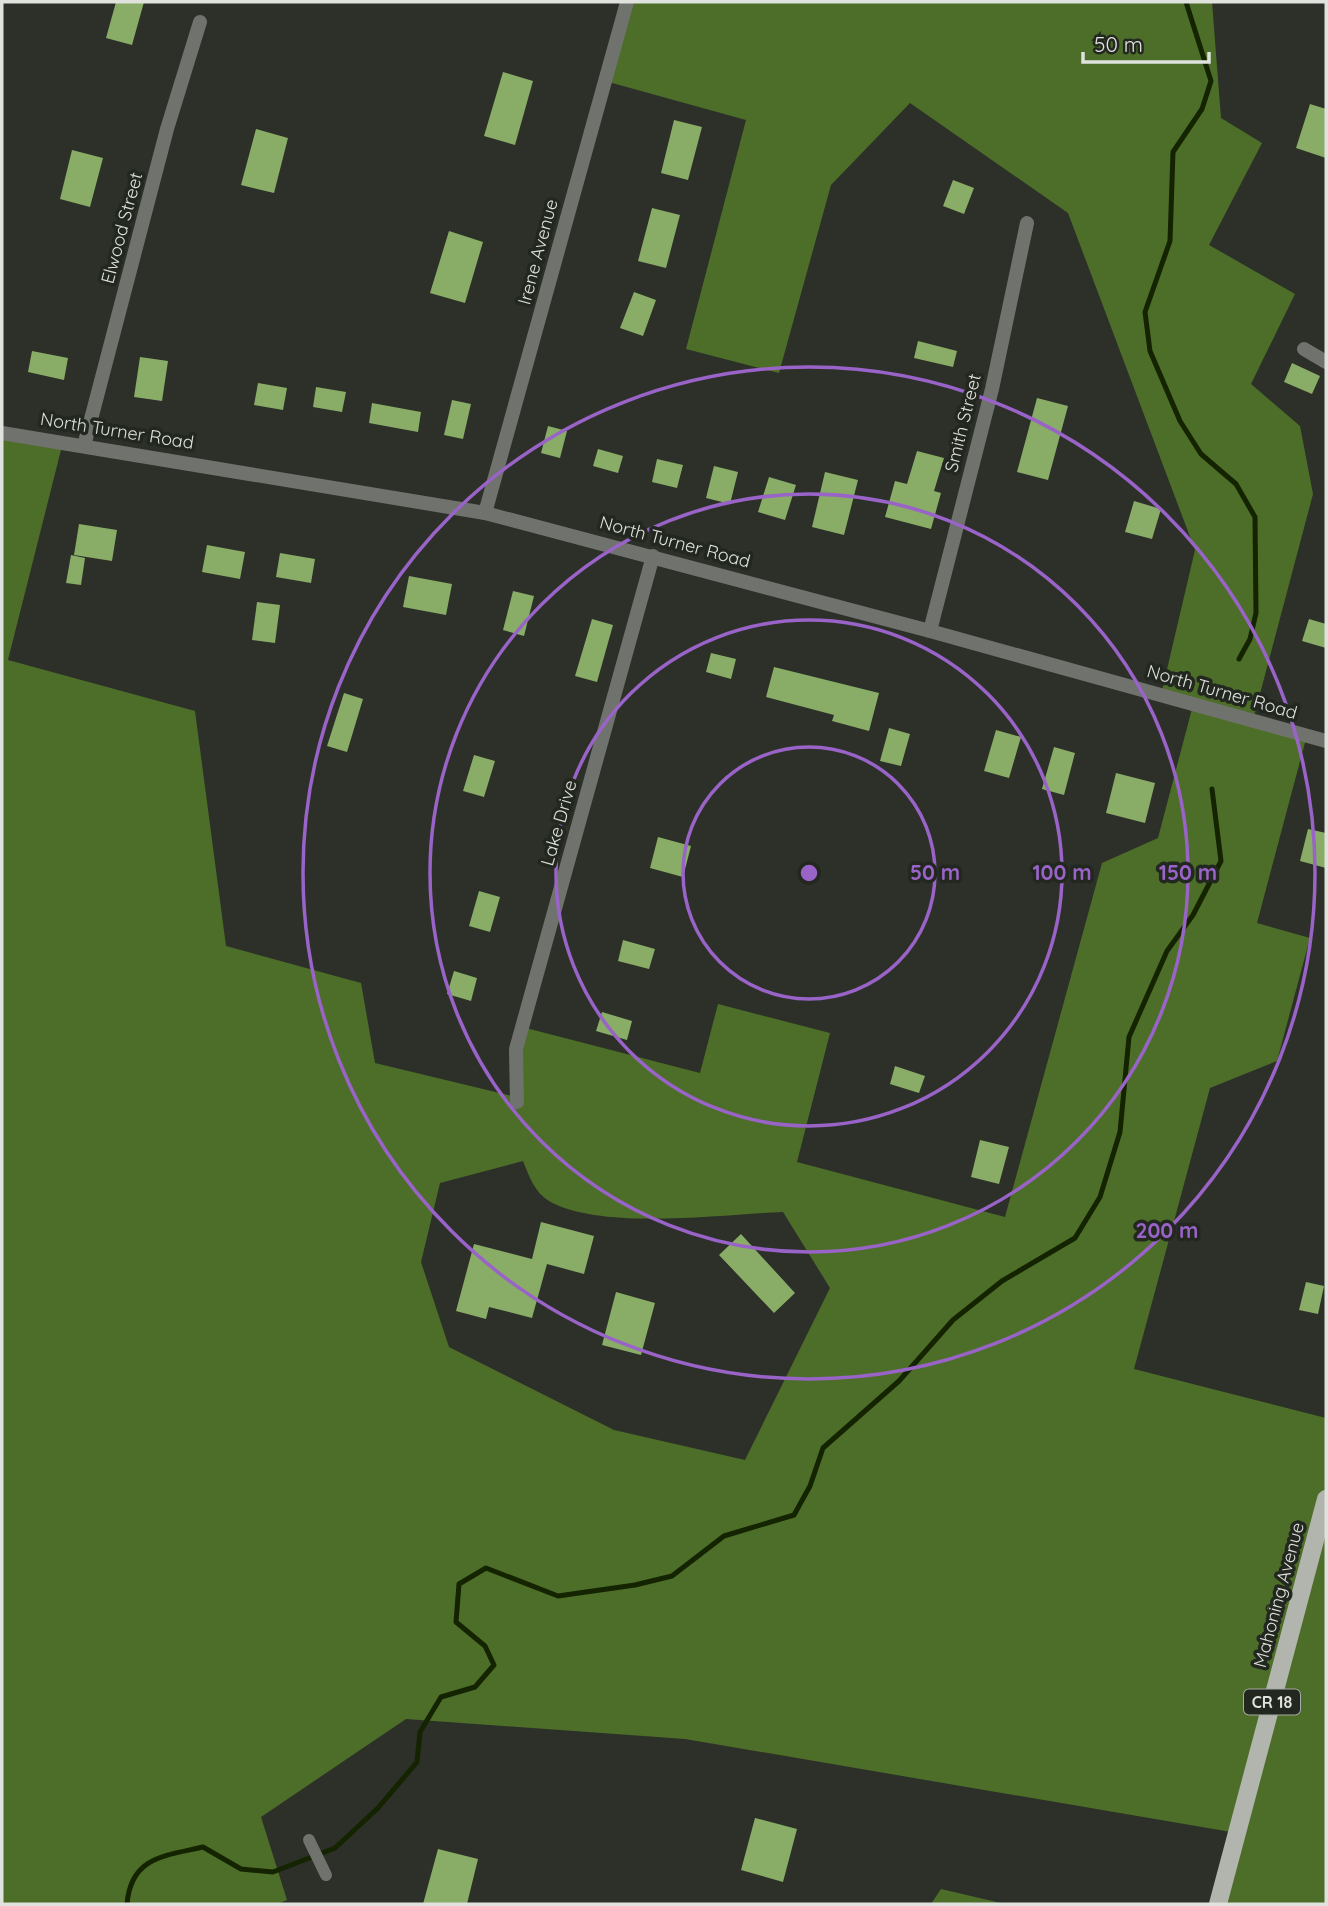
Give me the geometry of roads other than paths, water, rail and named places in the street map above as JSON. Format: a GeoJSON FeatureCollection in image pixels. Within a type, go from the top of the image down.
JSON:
{"type":"FeatureCollection","features":[{"type":"Feature","properties":{"kind":"main road","name":"Mahoning Avenue"},"geometry":{"type":"LineString","coordinates":[[1218,1904],[1326,1499]]}},
{"type":"Feature","properties":{"kind":"street","name":"Irene Avenue"},"geometry":{"type":"LineString","coordinates":[[485,513],[627,2]]}},
{"type":"Feature","properties":{"kind":"street","name":"Elwood Street"},"geometry":{"type":"LineString","coordinates":[[84,446],[167,129],[200,22]]}},
{"type":"Feature","properties":{"kind":"street","name":"Smith Street"},"geometry":{"type":"LineString","coordinates":[[930,631],[992,389],[1027,223]]}},
{"type":"Feature","properties":{"kind":"street"},"geometry":{"type":"LineString","coordinates":[[1304,349],[1326,362]]}},
{"type":"Feature","properties":{"kind":"street","name":"North Turner Road"},"geometry":{"type":"LineString","coordinates":[[2,433],[485,513],[930,631],[1326,741]]}},
{"type":"Feature","properties":{"kind":"street","name":"Lake Drive"},"geometry":{"type":"LineString","coordinates":[[517,1102],[516,1049],[653,556]]}},
{"type":"Feature","properties":{"kind":"street"},"geometry":{"type":"LineString","coordinates":[[309,1840],[326,1875]]}},
{"type":"Feature","properties":{"kind":"waterway"},"geometry":{"type":"LineString","coordinates":[[1186,2],[1211,81],[1202,109],[1173,152],[1170,241],[1145,312],[1150,351],[1180,421],[1201,454],[1236,484],[1255,517],[1256,613],[1250,639],[1239,659]]}},
{"type":"Feature","properties":{"kind":"waterway"},"geometry":{"type":"LineString","coordinates":[[127,1904],[130,1888],[143,1868],[152,1861],[175,1853],[203,1847],[241,1869],[273,1872],[335,1848],[378,1808],[417,1762],[420,1732],[441,1697],[475,1687],[494,1665],[485,1646],[456,1622],[459,1584],[486,1568],[558,1596],[635,1585],[672,1576],[724,1536],[794,1515],[810,1486],[823,1448],[899,1381],[953,1320],[1002,1281],[1075,1238],[1100,1197],[1120,1132],[1129,1037],[1167,951],[1193,915],[1221,861],[1212,789]]}}]}
